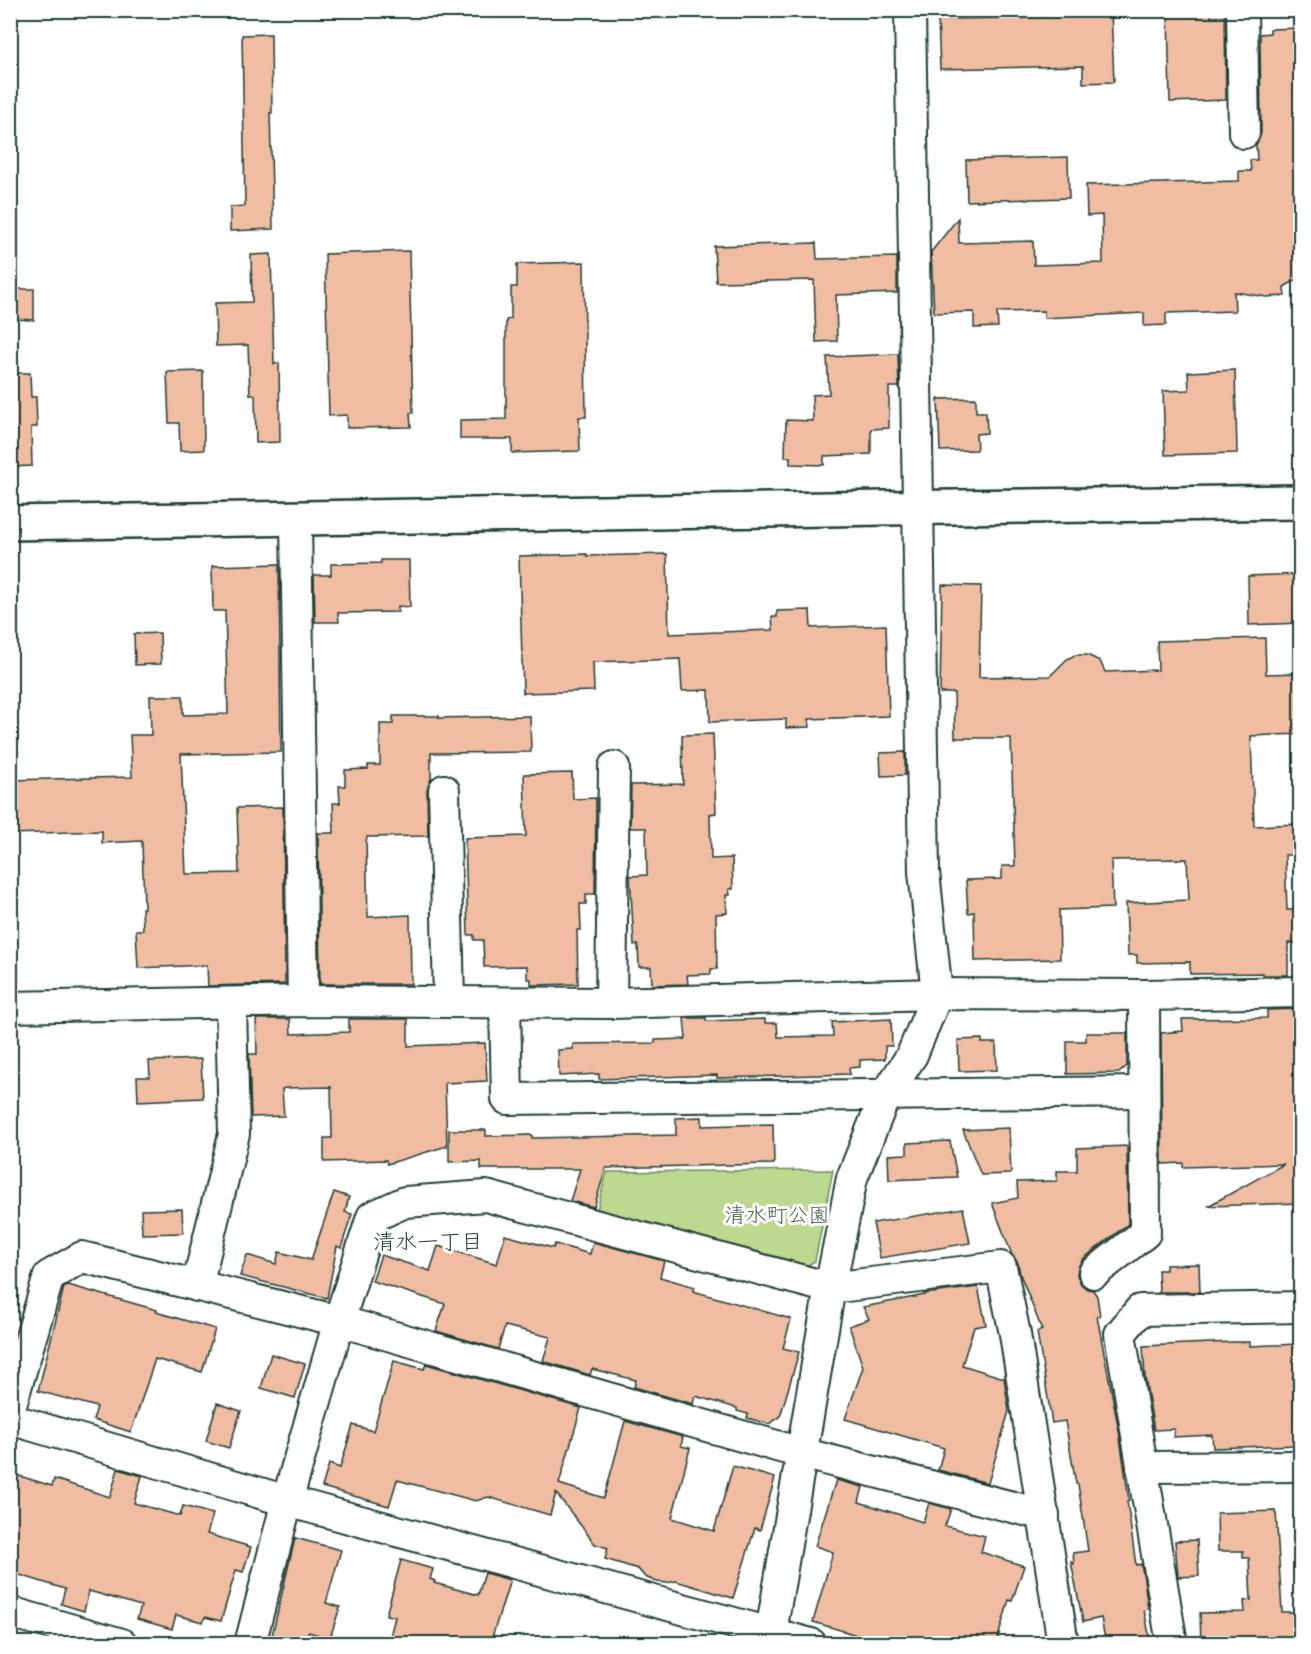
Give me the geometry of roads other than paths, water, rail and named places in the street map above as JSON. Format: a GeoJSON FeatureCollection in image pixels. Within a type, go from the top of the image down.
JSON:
{"type":"FeatureCollection","features":[{"type":"Feature","properties":{"kind":"street"},"geometry":{"type":"LineString","coordinates":[[770,1638],[830,1288],[852,1178],[885,1096],[912,1055],[936,994],[924,872],[910,10]]}},
{"type":"Feature","properties":{"kind":"street"},"geometry":{"type":"LineString","coordinates":[[1242,10],[1244,133]]}},
{"type":"Feature","properties":{"kind":"street"},"geometry":{"type":"LineString","coordinates":[[10,523],[296,520],[918,506],[1300,502]]}},
{"type":"Feature","properties":{"kind":"street"},"geometry":{"type":"LineString","coordinates":[[296,520],[303,1001]]}},
{"type":"Feature","properties":{"kind":"street"},"geometry":{"type":"LineString","coordinates":[[611,1004],[614,767]]}},
{"type":"Feature","properties":{"kind":"street"},"geometry":{"type":"LineString","coordinates":[[444,790],[449,1001]]}},
{"type":"Feature","properties":{"kind":"street"},"geometry":{"type":"LineString","coordinates":[[10,1007],[303,1001],[611,1004],[936,994],[1143,995],[1300,992]]}},
{"type":"Feature","properties":{"kind":"street"},"geometry":{"type":"LineString","coordinates":[[1094,1273],[1145,1233],[1143,995]]}},
{"type":"Feature","properties":{"kind":"street"},"geometry":{"type":"LineString","coordinates":[[196,1286],[234,1134],[231,1004]]}},
{"type":"Feature","properties":{"kind":"street"},"geometry":{"type":"LineString","coordinates":[[505,1004],[507,1099],[1144,1092]]}},
{"type":"Feature","properties":{"kind":"street"},"geometry":{"type":"LineString","coordinates":[[250,1644],[287,1501],[372,1216],[405,1202],[486,1196],[830,1288],[1001,1268],[1016,1334],[1063,1644]]}},
{"type":"Feature","properties":{"kind":"street"},"geometry":{"type":"LineString","coordinates":[[10,1407],[49,1276],[82,1257],[339,1322],[801,1453],[1044,1515]]}},
{"type":"Feature","properties":{"kind":"street"},"geometry":{"type":"LineString","coordinates":[[1172,1644],[1120,1334],[1140,1310],[1300,1306]]}},
{"type":"Feature","properties":{"kind":"street"},"geometry":{"type":"LineString","coordinates":[[10,1419],[287,1501],[770,1638],[811,1644]]}},
{"type":"Feature","properties":{"kind":"street"},"geometry":{"type":"LineString","coordinates":[[1142,1467],[1300,1466]]}},
{"type":"Feature","properties":{"kind":"street"},"geometry":{"type":"LineString","coordinates":[[10,1612],[122,1644]]}},
{"type":"Feature","properties":{"kind":"district","name":"清水一丁目"},"geometry":{"type":"Point","coordinates":[428,1244]}},
{"type":"Feature","properties":{"kind":"park label","name":"清水町公園"},"geometry":{"type":"Point","coordinates":[777,1217]}}]}
